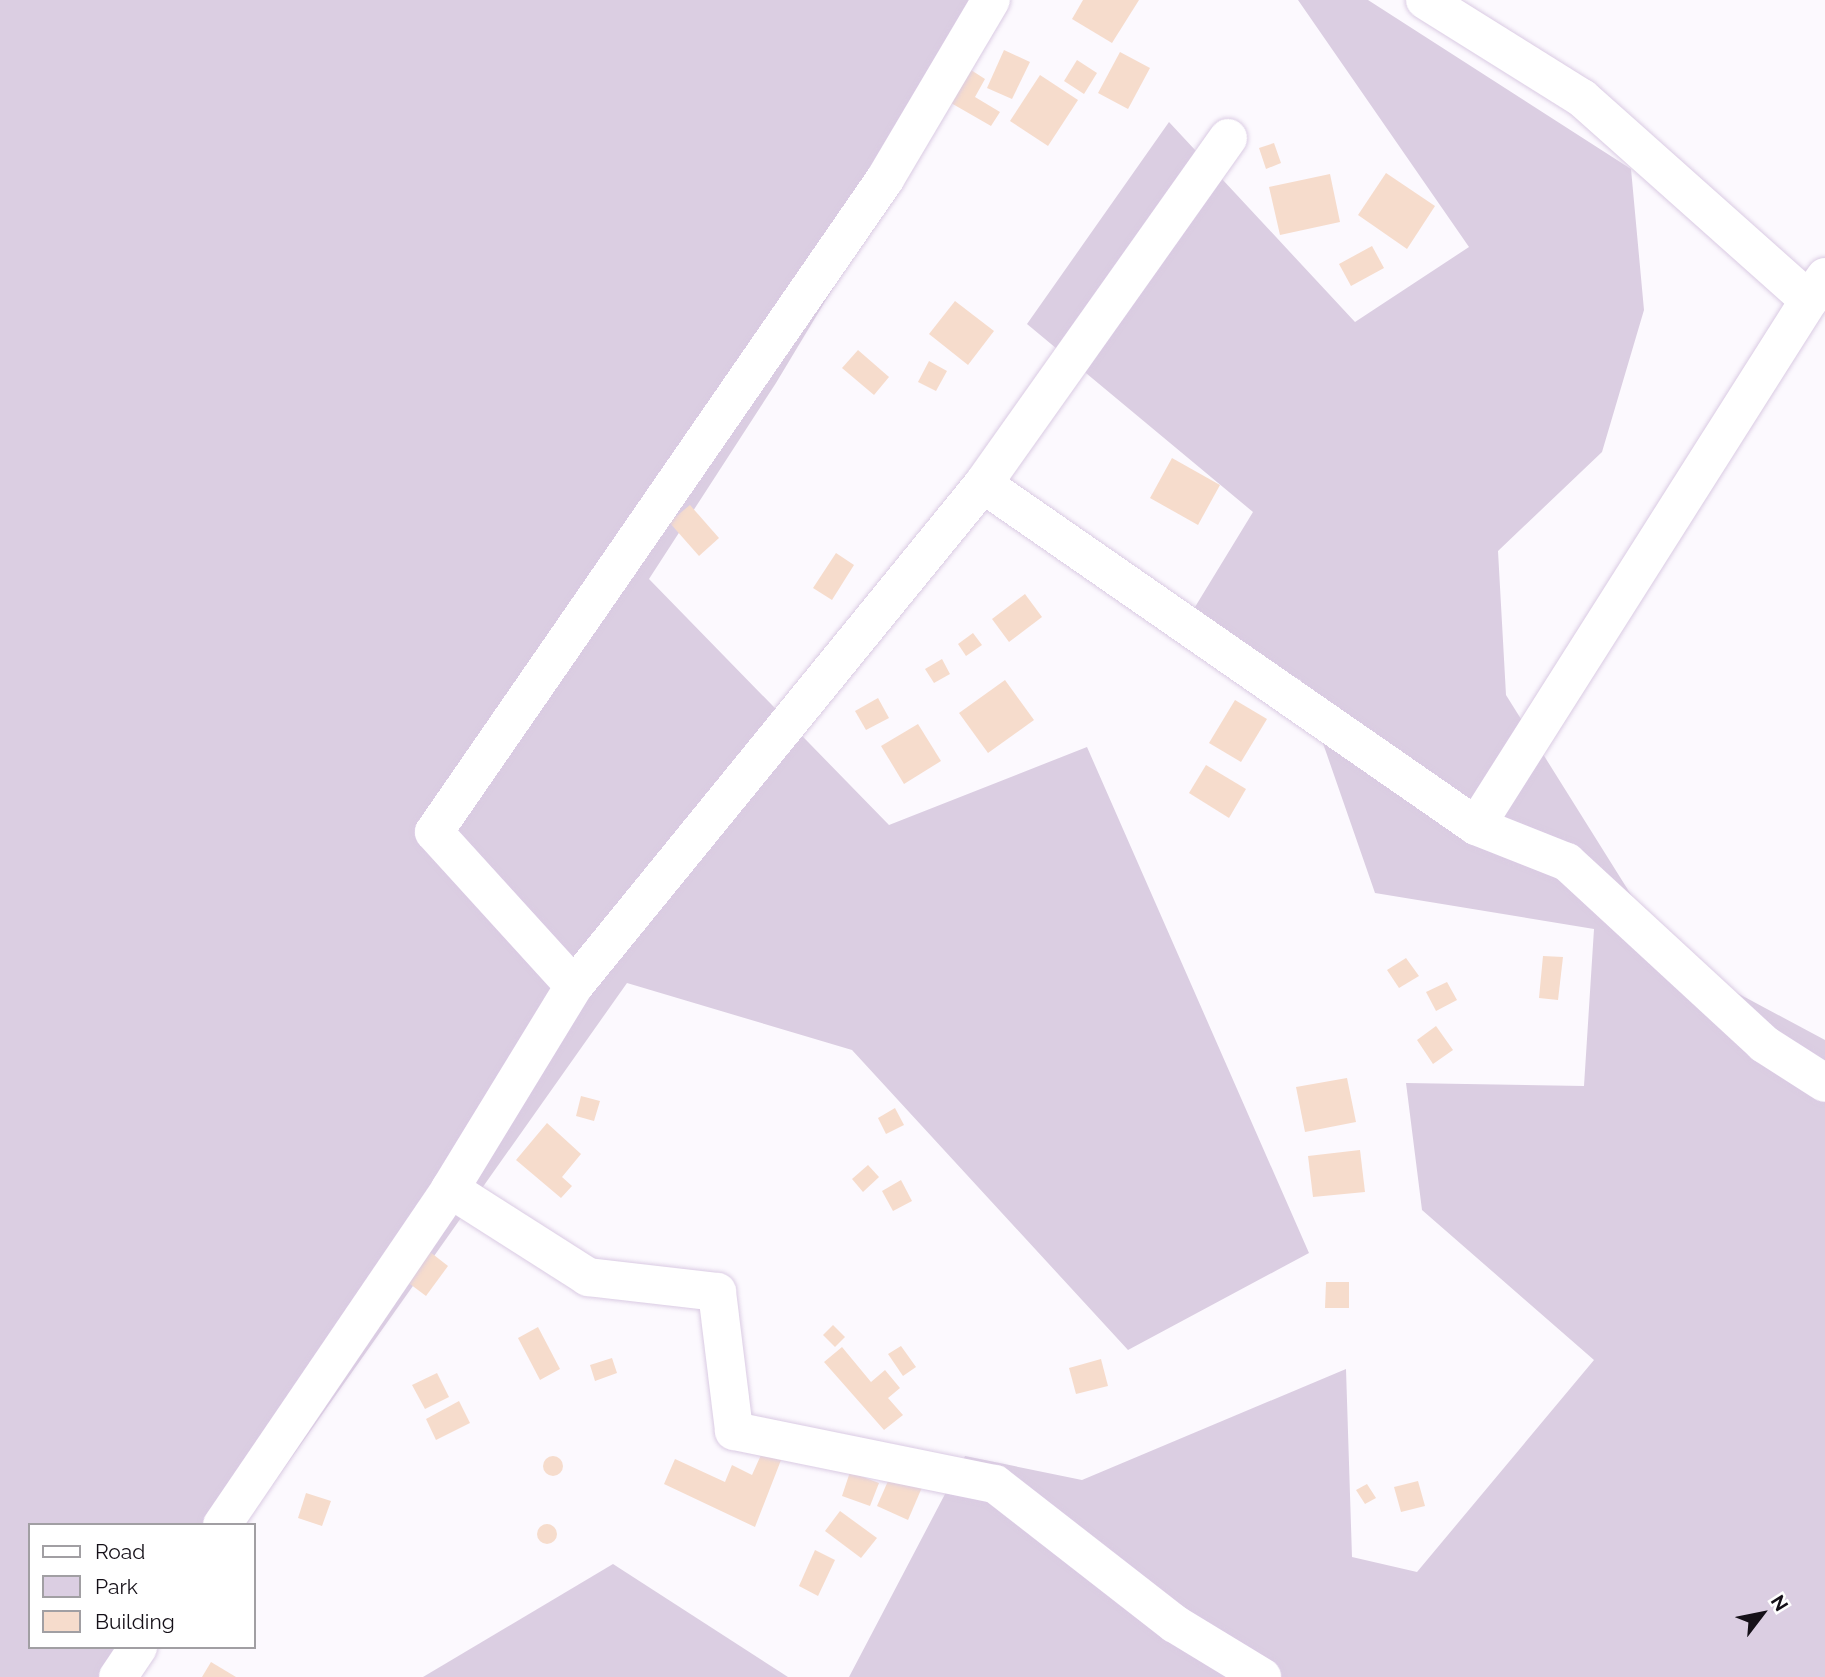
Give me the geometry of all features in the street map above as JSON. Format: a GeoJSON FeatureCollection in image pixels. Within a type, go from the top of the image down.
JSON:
{"type":"FeatureCollection","features":[{"type":"Feature","properties":{"kind":"street"},"geometry":{"type":"LineString","coordinates":[[574,986],[434,832],[885,179],[991,0]]}},
{"type":"Feature","properties":{"kind":"street"},"geometry":{"type":"LineString","coordinates":[[1425,0],[1582,98],[1817,288],[1476,826]]}},
{"type":"Feature","properties":{"kind":"street"},"geometry":{"type":"LineString","coordinates":[[223,1523],[450,1189],[574,986],[983,484],[1228,138]]}},
{"type":"Feature","properties":{"kind":"street"},"geometry":{"type":"LineString","coordinates":[[983,484],[1476,826],[1567,862],[1764,1044],[1825,1083]]}},
{"type":"Feature","properties":{"kind":"street"},"geometry":{"type":"LineString","coordinates":[[450,1189],[588,1277],[717,1292],[733,1431],[995,1484],[1175,1624],[1262,1677]]}},
{"type":"Feature","properties":{"kind":"street"},"geometry":{"type":"LineString","coordinates":[[118,1677],[137,1649]]}},
{"type":"Feature","properties":{"kind":"green space"},"geometry":{"type":"Polygon","coordinates":[[[0,0],[1006,0],[776,383],[649,579],[889,825],[1087,747],[1309,1253],[1128,1350],[852,1050],[627,983],[245,1523],[28,1523],[28,1649],[156,1649],[136,1677],[0,1677],[0,0]]]}},
{"type":"Feature","properties":{"kind":"green space"},"geometry":{"type":"Polygon","coordinates":[[[1298,0],[1368,0],[1631,169],[1644,310],[1602,452],[1498,551],[1506,695],[1670,957],[1825,1040],[1825,1677],[849,1677],[965,1456],[1082,1480],[1346,1369],[1352,1557],[1417,1572],[1594,1360],[1422,1210],[1406,1083],[1584,1086],[1594,929],[1375,893],[1301,680],[1184,625],[1253,512],[1027,324],[1169,122],[1355,322],[1469,247],[1298,0]]]}},
{"type":"Feature","properties":{"kind":"green space"},"geometry":{"type":"Polygon","coordinates":[[[613,1564],[788,1677],[423,1677],[613,1564]]]}},
{"type":"Feature","properties":{"kind":"building"},"geometry":{"type":"Polygon","coordinates":[[[1083,0],[1139,0],[1112,43],[1072,19],[1083,0]]]}},
{"type":"Feature","properties":{"kind":"building"},"geometry":{"type":"Polygon","coordinates":[[[1004,50],[1030,62],[1012,99],[987,88],[1004,50]]]}},
{"type":"Feature","properties":{"kind":"building"},"geometry":{"type":"Polygon","coordinates":[[[1120,52],[1150,68],[1128,109],[1098,93],[1120,52]]]}},
{"type":"Feature","properties":{"kind":"building"},"geometry":{"type":"Polygon","coordinates":[[[1077,60],[1097,73],[1084,94],[1064,81],[1077,60]]]}},
{"type":"Feature","properties":{"kind":"building"},"geometry":{"type":"Polygon","coordinates":[[[971,70],[985,79],[975,97],[1000,112],[991,126],[951,103],[971,70]]]}},
{"type":"Feature","properties":{"kind":"building"},"geometry":{"type":"Polygon","coordinates":[[[1040,75],[1078,100],[1048,146],[1010,121],[1040,75]]]}},
{"type":"Feature","properties":{"kind":"building"},"geometry":{"type":"Polygon","coordinates":[[[1274,143],[1281,163],[1266,169],[1259,148],[1274,143]]]}},
{"type":"Feature","properties":{"kind":"building"},"geometry":{"type":"Polygon","coordinates":[[[1386,173],[1435,206],[1407,249],[1358,215],[1386,173]]]}},
{"type":"Feature","properties":{"kind":"building"},"geometry":{"type":"Polygon","coordinates":[[[1330,174],[1340,222],[1280,235],[1269,187],[1330,174]]]}},
{"type":"Feature","properties":{"kind":"building"},"geometry":{"type":"Polygon","coordinates":[[[1372,246],[1384,268],[1351,286],[1339,264],[1372,246]]]}},
{"type":"Feature","properties":{"kind":"building"},"geometry":{"type":"Polygon","coordinates":[[[955,301],[994,331],[968,365],[929,334],[955,301]]]}},
{"type":"Feature","properties":{"kind":"building"},"geometry":{"type":"Polygon","coordinates":[[[858,350],[889,377],[874,395],[842,368],[858,350]]]}},
{"type":"Feature","properties":{"kind":"building"},"geometry":{"type":"Polygon","coordinates":[[[929,361],[947,371],[936,391],[918,382],[929,361]]]}},
{"type":"Feature","properties":{"kind":"building"},"geometry":{"type":"Polygon","coordinates":[[[1172,458],[1220,485],[1198,525],[1150,498],[1172,458]]]}},
{"type":"Feature","properties":{"kind":"building"},"geometry":{"type":"Polygon","coordinates":[[[690,505],[719,538],[699,556],[669,522],[690,505]]]}},
{"type":"Feature","properties":{"kind":"building"},"geometry":{"type":"Polygon","coordinates":[[[836,553],[854,565],[832,600],[813,588],[836,553]]]}},
{"type":"Feature","properties":{"kind":"building"},"geometry":{"type":"Polygon","coordinates":[[[1025,594],[1042,617],[1009,642],[992,619],[1025,594]]]}},
{"type":"Feature","properties":{"kind":"building"},"geometry":{"type":"Polygon","coordinates":[[[973,633],[982,645],[966,656],[958,644],[973,633]]]}},
{"type":"Feature","properties":{"kind":"building"},"geometry":{"type":"Polygon","coordinates":[[[942,659],[950,674],[934,683],[925,669],[942,659]]]}},
{"type":"Feature","properties":{"kind":"building"},"geometry":{"type":"Polygon","coordinates":[[[1005,680],[1034,720],[988,753],[959,713],[1005,680]]]}},
{"type":"Feature","properties":{"kind":"building"},"geometry":{"type":"Polygon","coordinates":[[[878,698],[889,718],[866,730],[855,711],[878,698]]]}},
{"type":"Feature","properties":{"kind":"building"},"geometry":{"type":"Polygon","coordinates":[[[1235,700],[1267,719],[1241,762],[1209,743],[1235,700]]]}},
{"type":"Feature","properties":{"kind":"building"},"geometry":{"type":"Polygon","coordinates":[[[918,724],[941,761],[904,784],[881,746],[918,724]]]}},
{"type":"Feature","properties":{"kind":"building"},"geometry":{"type":"Polygon","coordinates":[[[1206,765],[1246,789],[1229,818],[1189,793],[1206,765]]]}},
{"type":"Feature","properties":{"kind":"building"},"geometry":{"type":"Polygon","coordinates":[[[1543,956],[1563,957],[1558,1000],[1539,998],[1543,956]]]}},
{"type":"Feature","properties":{"kind":"building"},"geometry":{"type":"Polygon","coordinates":[[[1406,958],[1419,976],[1399,988],[1387,970],[1406,958]]]}},
{"type":"Feature","properties":{"kind":"building"},"geometry":{"type":"Polygon","coordinates":[[[1447,982],[1457,1000],[1436,1011],[1426,992],[1447,982]]]}},
{"type":"Feature","properties":{"kind":"building"},"geometry":{"type":"Polygon","coordinates":[[[1436,1026],[1453,1050],[1433,1064],[1417,1040],[1436,1026]]]}},
{"type":"Feature","properties":{"kind":"building"},"geometry":{"type":"Polygon","coordinates":[[[1347,1078],[1356,1122],[1305,1132],[1296,1087],[1347,1078]]]}},
{"type":"Feature","properties":{"kind":"building"},"geometry":{"type":"Polygon","coordinates":[[[581,1096],[600,1101],[594,1121],[576,1116],[581,1096]]]}},
{"type":"Feature","properties":{"kind":"building"},"geometry":{"type":"Polygon","coordinates":[[[895,1108],[904,1125],[886,1134],[878,1118],[895,1108]]]}},
{"type":"Feature","properties":{"kind":"building"},"geometry":{"type":"Polygon","coordinates":[[[547,1123],[581,1154],[562,1177],[572,1186],[561,1198],[516,1160],[547,1123]]]}},
{"type":"Feature","properties":{"kind":"building"},"geometry":{"type":"Polygon","coordinates":[[[1360,1150],[1365,1192],[1313,1197],[1308,1156],[1360,1150]]]}},
{"type":"Feature","properties":{"kind":"building"},"geometry":{"type":"Polygon","coordinates":[[[868,1165],[879,1177],[863,1192],[852,1179],[868,1165]]]}},
{"type":"Feature","properties":{"kind":"building"},"geometry":{"type":"Polygon","coordinates":[[[901,1180],[912,1201],[893,1211],[882,1191],[901,1180]]]}},
{"type":"Feature","properties":{"kind":"building"},"geometry":{"type":"Polygon","coordinates":[[[425,1248],[448,1266],[426,1296],[402,1278],[425,1248]]]}},
{"type":"Feature","properties":{"kind":"building"},"geometry":{"type":"Polygon","coordinates":[[[1326,1282],[1349,1282],[1349,1308],[1325,1308],[1326,1282]]]}},
{"type":"Feature","properties":{"kind":"building"},"geometry":{"type":"Polygon","coordinates":[[[833,1325],[845,1337],[835,1347],[823,1335],[833,1325]]]}},
{"type":"Feature","properties":{"kind":"building"},"geometry":{"type":"Polygon","coordinates":[[[538,1327],[560,1369],[540,1380],[518,1338],[538,1327]]]}},
{"type":"Feature","properties":{"kind":"building"},"geometry":{"type":"Polygon","coordinates":[[[901,1346],[916,1367],[903,1376],[888,1354],[901,1346]]]}},
{"type":"Feature","properties":{"kind":"building"},"geometry":{"type":"Polygon","coordinates":[[[842,1347],[871,1382],[885,1370],[900,1388],[888,1398],[903,1415],[884,1430],[824,1362],[842,1347]]]}},
{"type":"Feature","properties":{"kind":"building"},"geometry":{"type":"Polygon","coordinates":[[[612,1358],[617,1373],[595,1381],[590,1365],[612,1358]]]}},
{"type":"Feature","properties":{"kind":"building"},"geometry":{"type":"Polygon","coordinates":[[[1101,1359],[1108,1386],[1076,1394],[1069,1368],[1101,1359]]]}},
{"type":"Feature","properties":{"kind":"building"},"geometry":{"type":"Polygon","coordinates":[[[437,1373],[449,1397],[425,1409],[412,1385],[437,1373]]]}},
{"type":"Feature","properties":{"kind":"building"},"geometry":{"type":"Polygon","coordinates":[[[459,1401],[470,1423],[436,1440],[426,1419],[459,1401]]]}},
{"type":"Feature","properties":{"kind":"building"},"geometry":{"type":"Polygon","coordinates":[[[765,1446],[783,1455],[755,1527],[664,1484],[675,1459],[725,1482],[732,1465],[752,1475],[765,1446]]]}},
{"type":"Feature","properties":{"kind":"building"},"geometry":{"type":"Polygon","coordinates":[[[553,1456],[560,1459],[563,1466],[560,1473],[553,1476],[546,1473],[543,1466],[546,1459],[553,1456]]]}},
{"type":"Feature","properties":{"kind":"building"},"geometry":{"type":"Polygon","coordinates":[[[850,1472],[879,1483],[870,1506],[842,1496],[850,1472]]]}},
{"type":"Feature","properties":{"kind":"building"},"geometry":{"type":"Polygon","coordinates":[[[892,1472],[923,1485],[908,1520],[877,1506],[892,1472]]]}},
{"type":"Feature","properties":{"kind":"building"},"geometry":{"type":"Polygon","coordinates":[[[1418,1481],[1425,1506],[1401,1512],[1394,1487],[1418,1481]]]}},
{"type":"Feature","properties":{"kind":"building"},"geometry":{"type":"Polygon","coordinates":[[[1367,1484],[1376,1498],[1365,1504],[1356,1490],[1367,1484]]]}},
{"type":"Feature","properties":{"kind":"building"},"geometry":{"type":"Polygon","coordinates":[[[306,1493],[331,1501],[322,1526],[298,1518],[306,1493]]]}},
{"type":"Feature","properties":{"kind":"building"},"geometry":{"type":"Polygon","coordinates":[[[840,1511],[877,1538],[861,1558],[825,1531],[840,1511]]]}},
{"type":"Feature","properties":{"kind":"building"},"geometry":{"type":"Polygon","coordinates":[[[547,1524],[554,1527],[557,1534],[554,1541],[547,1544],[540,1541],[537,1534],[540,1527],[547,1524]]]}},
{"type":"Feature","properties":{"kind":"building"},"geometry":{"type":"Polygon","coordinates":[[[815,1550],[835,1560],[818,1596],[799,1586],[815,1550]]]}},
{"type":"Feature","properties":{"kind":"building"},"geometry":{"type":"Polygon","coordinates":[[[211,1662],[236,1677],[202,1677],[211,1662]]]}}]}
